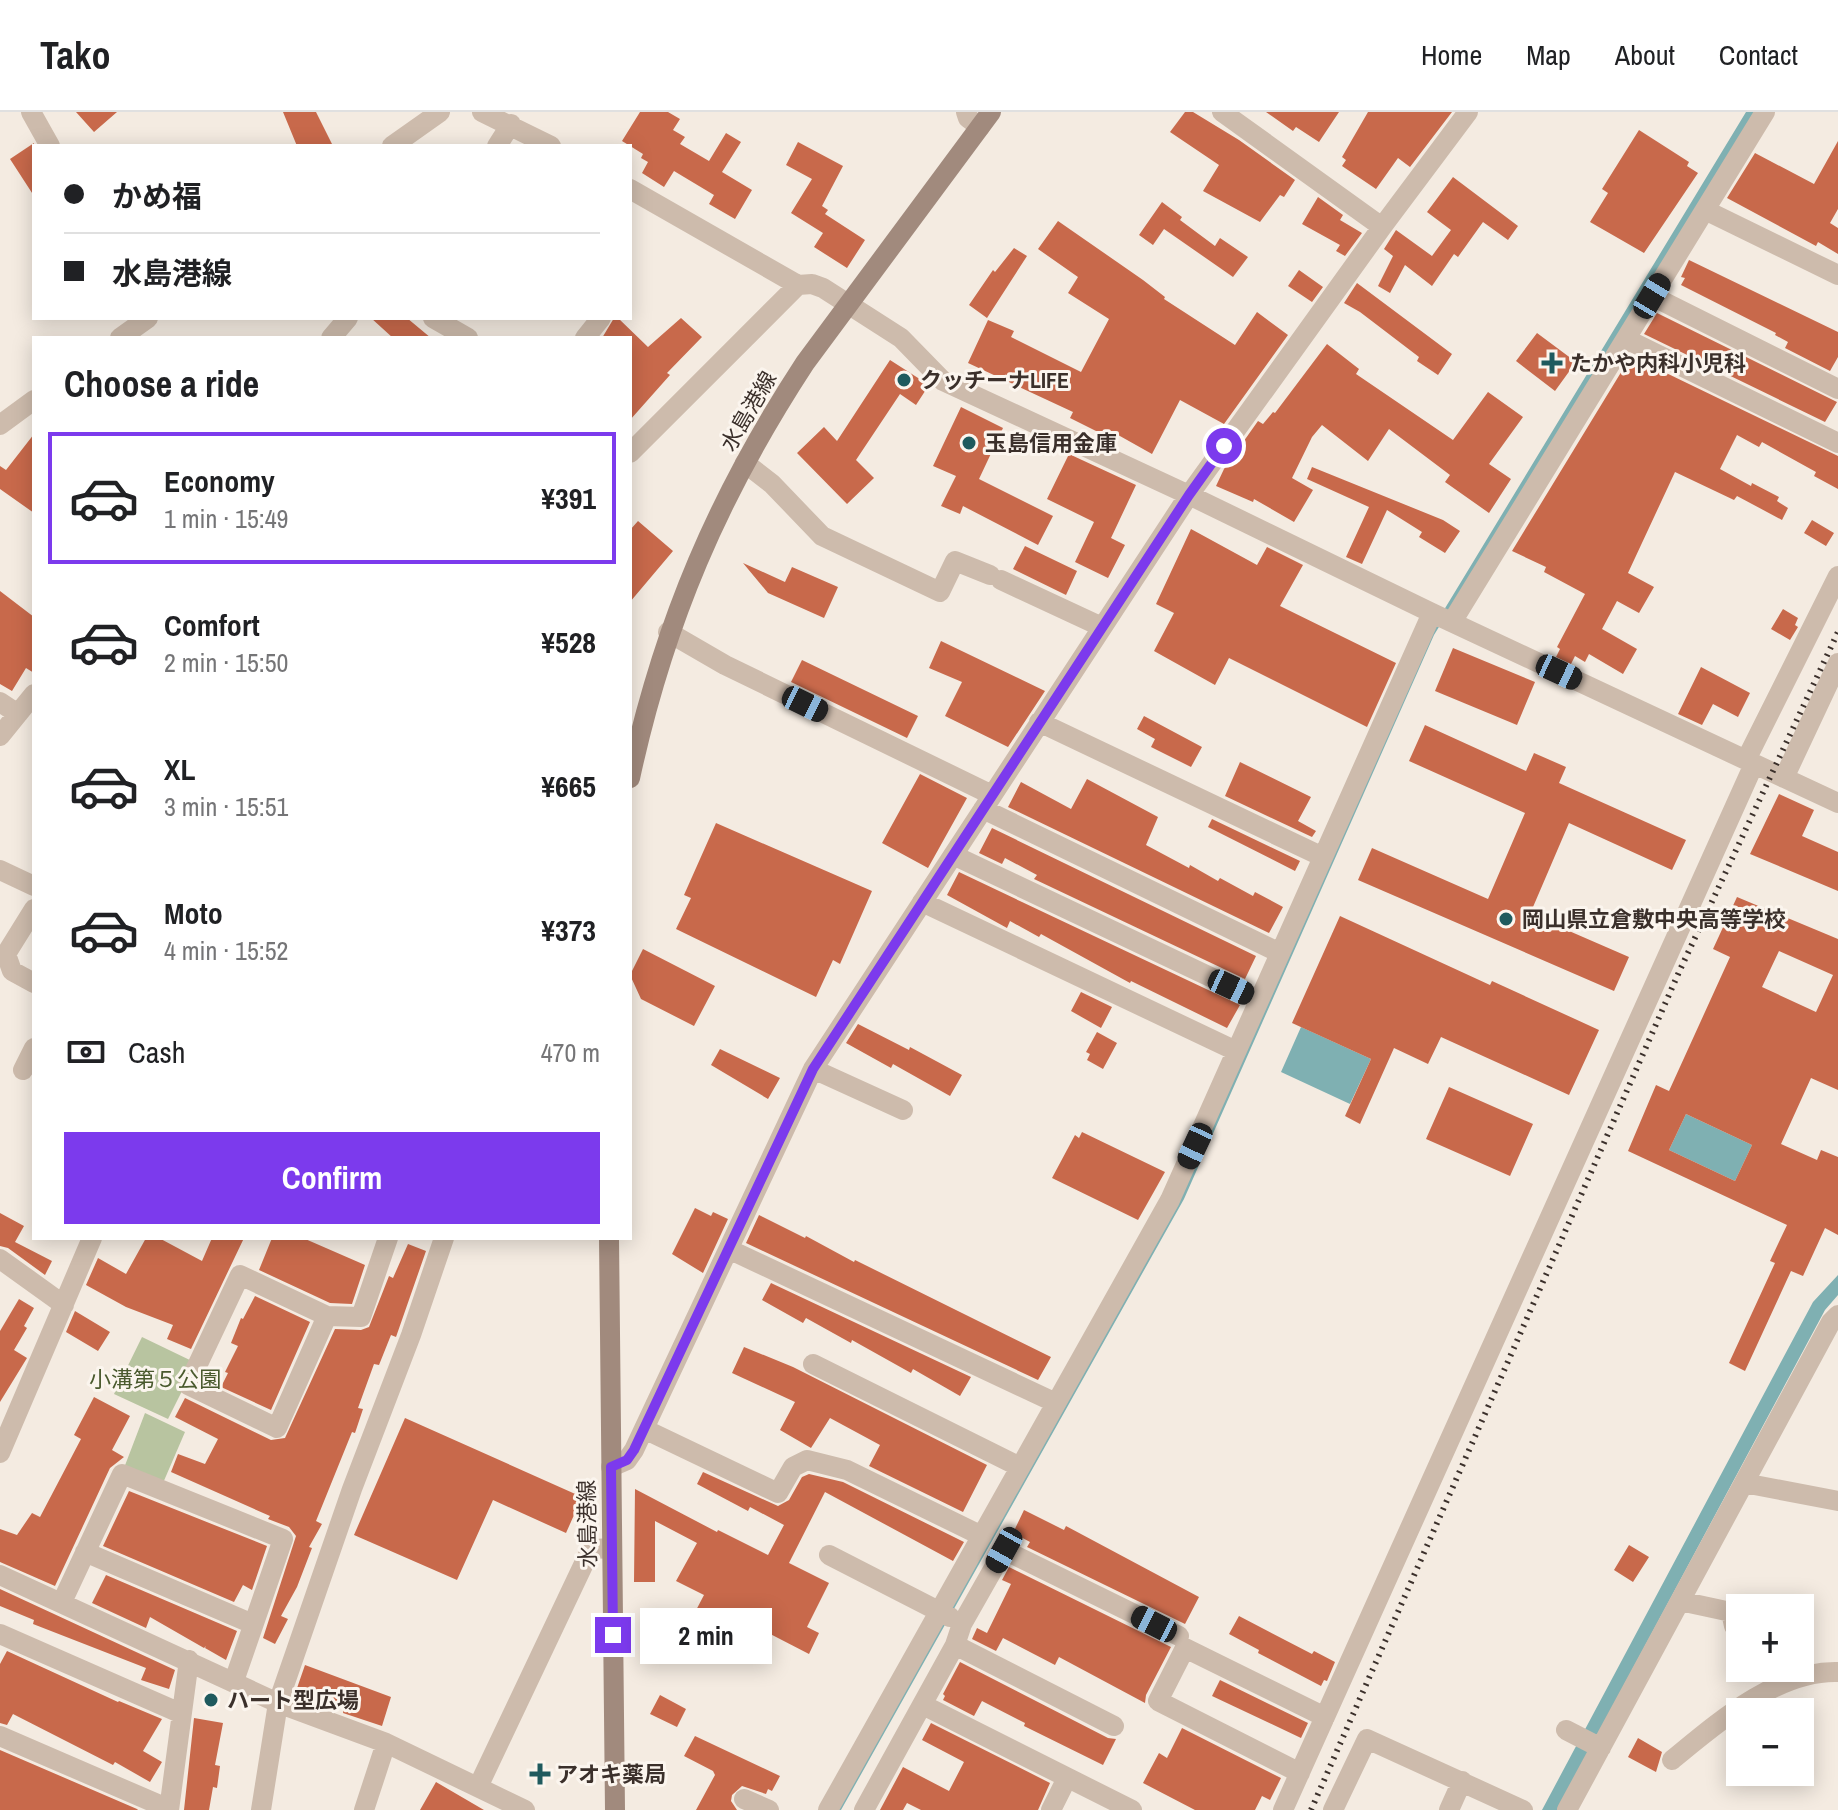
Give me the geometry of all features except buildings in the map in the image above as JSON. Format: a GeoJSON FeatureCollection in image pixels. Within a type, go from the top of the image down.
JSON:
{"type":"FeatureCollection","features":[{"type":"Feature","properties":{"kind":"main road","name":"水島港線"},"geometry":{"type":"LineString","coordinates":[[632,769],[651,686],[668,632],[710,531],[745,463],[777,405],[979,117]]}},
{"type":"Feature","properties":{"kind":"main road","name":"水島港線"},"geometry":{"type":"LineString","coordinates":[[609,1240],[615,1810]]}},
{"type":"Feature","properties":{"kind":"street"},"geometry":{"type":"LineString","coordinates":[[31,112],[49,144]]}},
{"type":"Feature","properties":{"kind":"street"},"geometry":{"type":"LineString","coordinates":[[395,144],[440,112]]}},
{"type":"Feature","properties":{"kind":"street"},"geometry":{"type":"LineString","coordinates":[[482,112],[547,144]]}},
{"type":"Feature","properties":{"kind":"street"},"geometry":{"type":"LineString","coordinates":[[1222,112],[1382,227]]}},
{"type":"Feature","properties":{"kind":"street"},"geometry":{"type":"LineString","coordinates":[[611,1467],[627,1460],[644,1429],[813,1069],[1189,495],[1468,112]]}},
{"type":"Feature","properties":{"kind":"street"},"geometry":{"type":"LineString","coordinates":[[864,1810],[955,1645],[950,1617],[982,1536],[1170,1200],[1323,857],[1443,617],[1626,339],[1765,112]]}},
{"type":"Feature","properties":{"kind":"street"},"geometry":{"type":"LineString","coordinates":[[498,144],[511,124]]}},
{"type":"Feature","properties":{"kind":"street"},"geometry":{"type":"LineString","coordinates":[[632,190],[798,285],[812,284],[847,304],[901,338],[943,381],[1838,803]]}},
{"type":"Feature","properties":{"kind":"street"},"geometry":{"type":"LineString","coordinates":[[1705,210],[1838,275]]}},
{"type":"Feature","properties":{"kind":"street"},"geometry":{"type":"LineString","coordinates":[[632,451],[798,285]]}},
{"type":"Feature","properties":{"kind":"street"},"geometry":{"type":"LineString","coordinates":[[1652,296],[1838,389]]}},
{"type":"Feature","properties":{"kind":"street"},"geometry":{"type":"LineString","coordinates":[[123,336],[145,320]]}},
{"type":"Feature","properties":{"kind":"street"},"geometry":{"type":"LineString","coordinates":[[333,336],[346,320]]}},
{"type":"Feature","properties":{"kind":"street"},"geometry":{"type":"LineString","coordinates":[[436,320],[464,336]]}},
{"type":"Feature","properties":{"kind":"street"},"geometry":{"type":"LineString","coordinates":[[587,336],[599,320]]}},
{"type":"Feature","properties":{"kind":"street"},"geometry":{"type":"LineString","coordinates":[[1626,339],[1838,443]]}},
{"type":"Feature","properties":{"kind":"street"},"geometry":{"type":"LineString","coordinates":[[0,425],[32,401]]}},
{"type":"Feature","properties":{"kind":"street"},"geometry":{"type":"LineString","coordinates":[[632,425],[649,434]]}},
{"type":"Feature","properties":{"kind":"street"},"geometry":{"type":"LineString","coordinates":[[745,463],[772,484],[822,536],[940,592],[955,561],[1102,627]]}},
{"type":"Feature","properties":{"kind":"street"},"geometry":{"type":"LineString","coordinates":[[1283,1810],[1750,762],[1838,576]]}},
{"type":"Feature","properties":{"kind":"street"},"geometry":{"type":"LineString","coordinates":[[668,632],[725,665],[1280,953]]}},
{"type":"Feature","properties":{"kind":"street"},"geometry":{"type":"LineString","coordinates":[[1784,778],[1838,663]]}},
{"type":"Feature","properties":{"kind":"street"},"geometry":{"type":"LineString","coordinates":[[0,736],[32,696]]}},
{"type":"Feature","properties":{"kind":"street"},"geometry":{"type":"LineString","coordinates":[[0,702],[18,714]]}},
{"type":"Feature","properties":{"kind":"street"},"geometry":{"type":"LineString","coordinates":[[1039,722],[1323,857]]}},
{"type":"Feature","properties":{"kind":"street"},"geometry":{"type":"LineString","coordinates":[[953,855],[1259,1000]]}},
{"type":"Feature","properties":{"kind":"street"},"geometry":{"type":"LineString","coordinates":[[0,870],[32,885]]}},
{"type":"Feature","properties":{"kind":"street"},"geometry":{"type":"LineString","coordinates":[[922,902],[1236,1051]]}},
{"type":"Feature","properties":{"kind":"street"},"geometry":{"type":"LineString","coordinates":[[32,912],[6,954],[12,971],[32,982]]}},
{"type":"Feature","properties":{"kind":"street"},"geometry":{"type":"LineString","coordinates":[[23,1070],[32,1052]]}},
{"type":"Feature","properties":{"kind":"street"},"geometry":{"type":"LineString","coordinates":[[813,1069],[903,1110]]}},
{"type":"Feature","properties":{"kind":"street"},"geometry":{"type":"LineString","coordinates":[[0,1453],[91,1240]]}},
{"type":"Feature","properties":{"kind":"street"},"geometry":{"type":"LineString","coordinates":[[327,1316],[277,1428],[188,1385],[240,1275],[327,1316],[361,1317],[387,1240]]}},
{"type":"Feature","properties":{"kind":"street"},"geometry":{"type":"LineString","coordinates":[[261,1810],[278,1703],[443,1240]]}},
{"type":"Feature","properties":{"kind":"street"},"geometry":{"type":"LineString","coordinates":[[739,1254],[1056,1403]]}},
{"type":"Feature","properties":{"kind":"street"},"geometry":{"type":"LineString","coordinates":[[0,1259],[64,1305]]}},
{"type":"Feature","properties":{"kind":"street"},"geometry":{"type":"LineString","coordinates":[[1567,1810],[1598,1746],[1831,1322],[1838,1315]]}},
{"type":"Feature","properties":{"kind":"street"},"geometry":{"type":"LineString","coordinates":[[813,1364],[1020,1467]]}},
{"type":"Feature","properties":{"kind":"street"},"geometry":{"type":"LineString","coordinates":[[644,1429],[778,1493],[793,1467],[807,1460],[847,1470],[982,1536]]}},
{"type":"Feature","properties":{"kind":"street"},"geometry":{"type":"LineString","coordinates":[[62,1602],[122,1474],[283,1539],[234,1681]]}},
{"type":"Feature","properties":{"kind":"street"},"geometry":{"type":"LineString","coordinates":[[1744,1483],[1838,1501]]}},
{"type":"Feature","properties":{"kind":"street"},"geometry":{"type":"LineString","coordinates":[[478,1787],[588,1555],[594,1549],[612,1548]]}},
{"type":"Feature","properties":{"kind":"street"},"geometry":{"type":"LineString","coordinates":[[828,1810],[950,1617],[1004,1550],[1179,1636]]}},
{"type":"Feature","properties":{"kind":"street"},"geometry":{"type":"LineString","coordinates":[[85,1552],[253,1624]]}},
{"type":"Feature","properties":{"kind":"street"},"geometry":{"type":"LineString","coordinates":[[829,1555],[950,1617]]}},
{"type":"Feature","properties":{"kind":"street"},"geometry":{"type":"LineString","coordinates":[[0,1575],[278,1703],[386,1743],[525,1810]]}},
{"type":"Feature","properties":{"kind":"street"},"geometry":{"type":"LineString","coordinates":[[1680,1601],[1726,1611]]}},
{"type":"Feature","properties":{"kind":"street"},"geometry":{"type":"LineString","coordinates":[[0,1634],[180,1713]]}},
{"type":"Feature","properties":{"kind":"street"},"geometry":{"type":"LineString","coordinates":[[955,1645],[1114,1726]]}},
{"type":"Feature","properties":{"kind":"street"},"geometry":{"type":"LineString","coordinates":[[1300,1773],[1158,1701],[1185,1648],[1325,1717]]}},
{"type":"Feature","properties":{"kind":"street"},"geometry":{"type":"LineString","coordinates":[[0,1736],[169,1810],[189,1660]]}},
{"type":"Feature","properties":{"kind":"street"},"geometry":{"type":"LineString","coordinates":[[1672,1760],[1721,1720],[1784,1682],[1816,1671],[1838,1672]]}},
{"type":"Feature","properties":{"kind":"street"},"geometry":{"type":"LineString","coordinates":[[923,1705],[1132,1810]]}},
{"type":"Feature","properties":{"kind":"street"},"geometry":{"type":"LineString","coordinates":[[1569,1731],[1598,1746]]}},
{"type":"Feature","properties":{"kind":"street"},"geometry":{"type":"LineString","coordinates":[[1333,1810],[1367,1739],[1523,1810]]}},
{"type":"Feature","properties":{"kind":"street"},"geometry":{"type":"LineString","coordinates":[[364,1810],[386,1743]]}},
{"type":"Feature","properties":{"kind":"street"},"geometry":{"type":"LineString","coordinates":[[1051,1810],[1067,1778]]}},
{"type":"Feature","properties":{"kind":"street"},"geometry":{"type":"LineString","coordinates":[[1449,1810],[1462,1781]]}},
{"type":"Feature","properties":{"kind":"street"},"geometry":{"type":"LineString","coordinates":[[744,1799],[769,1810]]}},
{"type":"Feature","properties":{"kind":"green space","name":"小溝第５公園"},"geometry":{"type":"Polygon","coordinates":[[[142,1337],[196,1363],[168,1419],[114,1394],[142,1337]]]}},
{"type":"Feature","properties":{"kind":"green space"},"geometry":{"type":"Polygon","coordinates":[[[145,1413],[185,1432],[163,1483],[124,1468],[145,1413]]]}},
{"type":"Feature","properties":{"kind":"water"},"geometry":{"type":"Polygon","coordinates":[[[1746,112],[1755,112],[1434,635],[1184,1199],[841,1810],[835,1810],[1179,1196],[1430,633],[1746,112]]]}},
{"type":"Feature","properties":{"kind":"water"},"geometry":{"type":"Polygon","coordinates":[[[1301,1027],[1371,1059],[1350,1104],[1281,1072],[1301,1027]]]}},
{"type":"Feature","properties":{"kind":"water"},"geometry":{"type":"Polygon","coordinates":[[[1686,1114],[1752,1145],[1735,1181],[1669,1150],[1686,1114]]]}},
{"type":"Feature","properties":{"kind":"water"},"geometry":{"type":"Polygon","coordinates":[[[1838,1275],[1838,1295],[1825,1310],[1557,1810],[1542,1810],[1813,1302],[1838,1275]]]}},
{"type":"Feature","properties":{"kind":"railway"},"geometry":{"type":"LineString","coordinates":[[1311,1810],[1679,972],[1838,632]]}},
{"type":"Feature","properties":{"kind":"place","name":"たかや内科小児科"},"geometry":{"type":"Point","coordinates":[1552,363]}},
{"type":"Feature","properties":{"kind":"place","name":"クッチーナLIFE"},"geometry":{"type":"Point","coordinates":[904,380]}},
{"type":"Feature","properties":{"kind":"place","name":"玉島信用金庫"},"geometry":{"type":"Point","coordinates":[969,443]}},
{"type":"Feature","properties":{"kind":"place","name":"岡山県立倉敷中央高等学校"},"geometry":{"type":"Point","coordinates":[1506,919]}},
{"type":"Feature","properties":{"kind":"place","name":"ハート型広場"},"geometry":{"type":"Point","coordinates":[211,1700]}},
{"type":"Feature","properties":{"kind":"place","name":"アオキ薬局"},"geometry":{"type":"Point","coordinates":[540,1774]}},
{"type":"Feature","properties":{"kind":"route"},"geometry":{"type":"LineString","coordinates":[[613,1635],[611,1467],[627,1460],[634,1450],[813,1069],[1224,446]]}}]}
